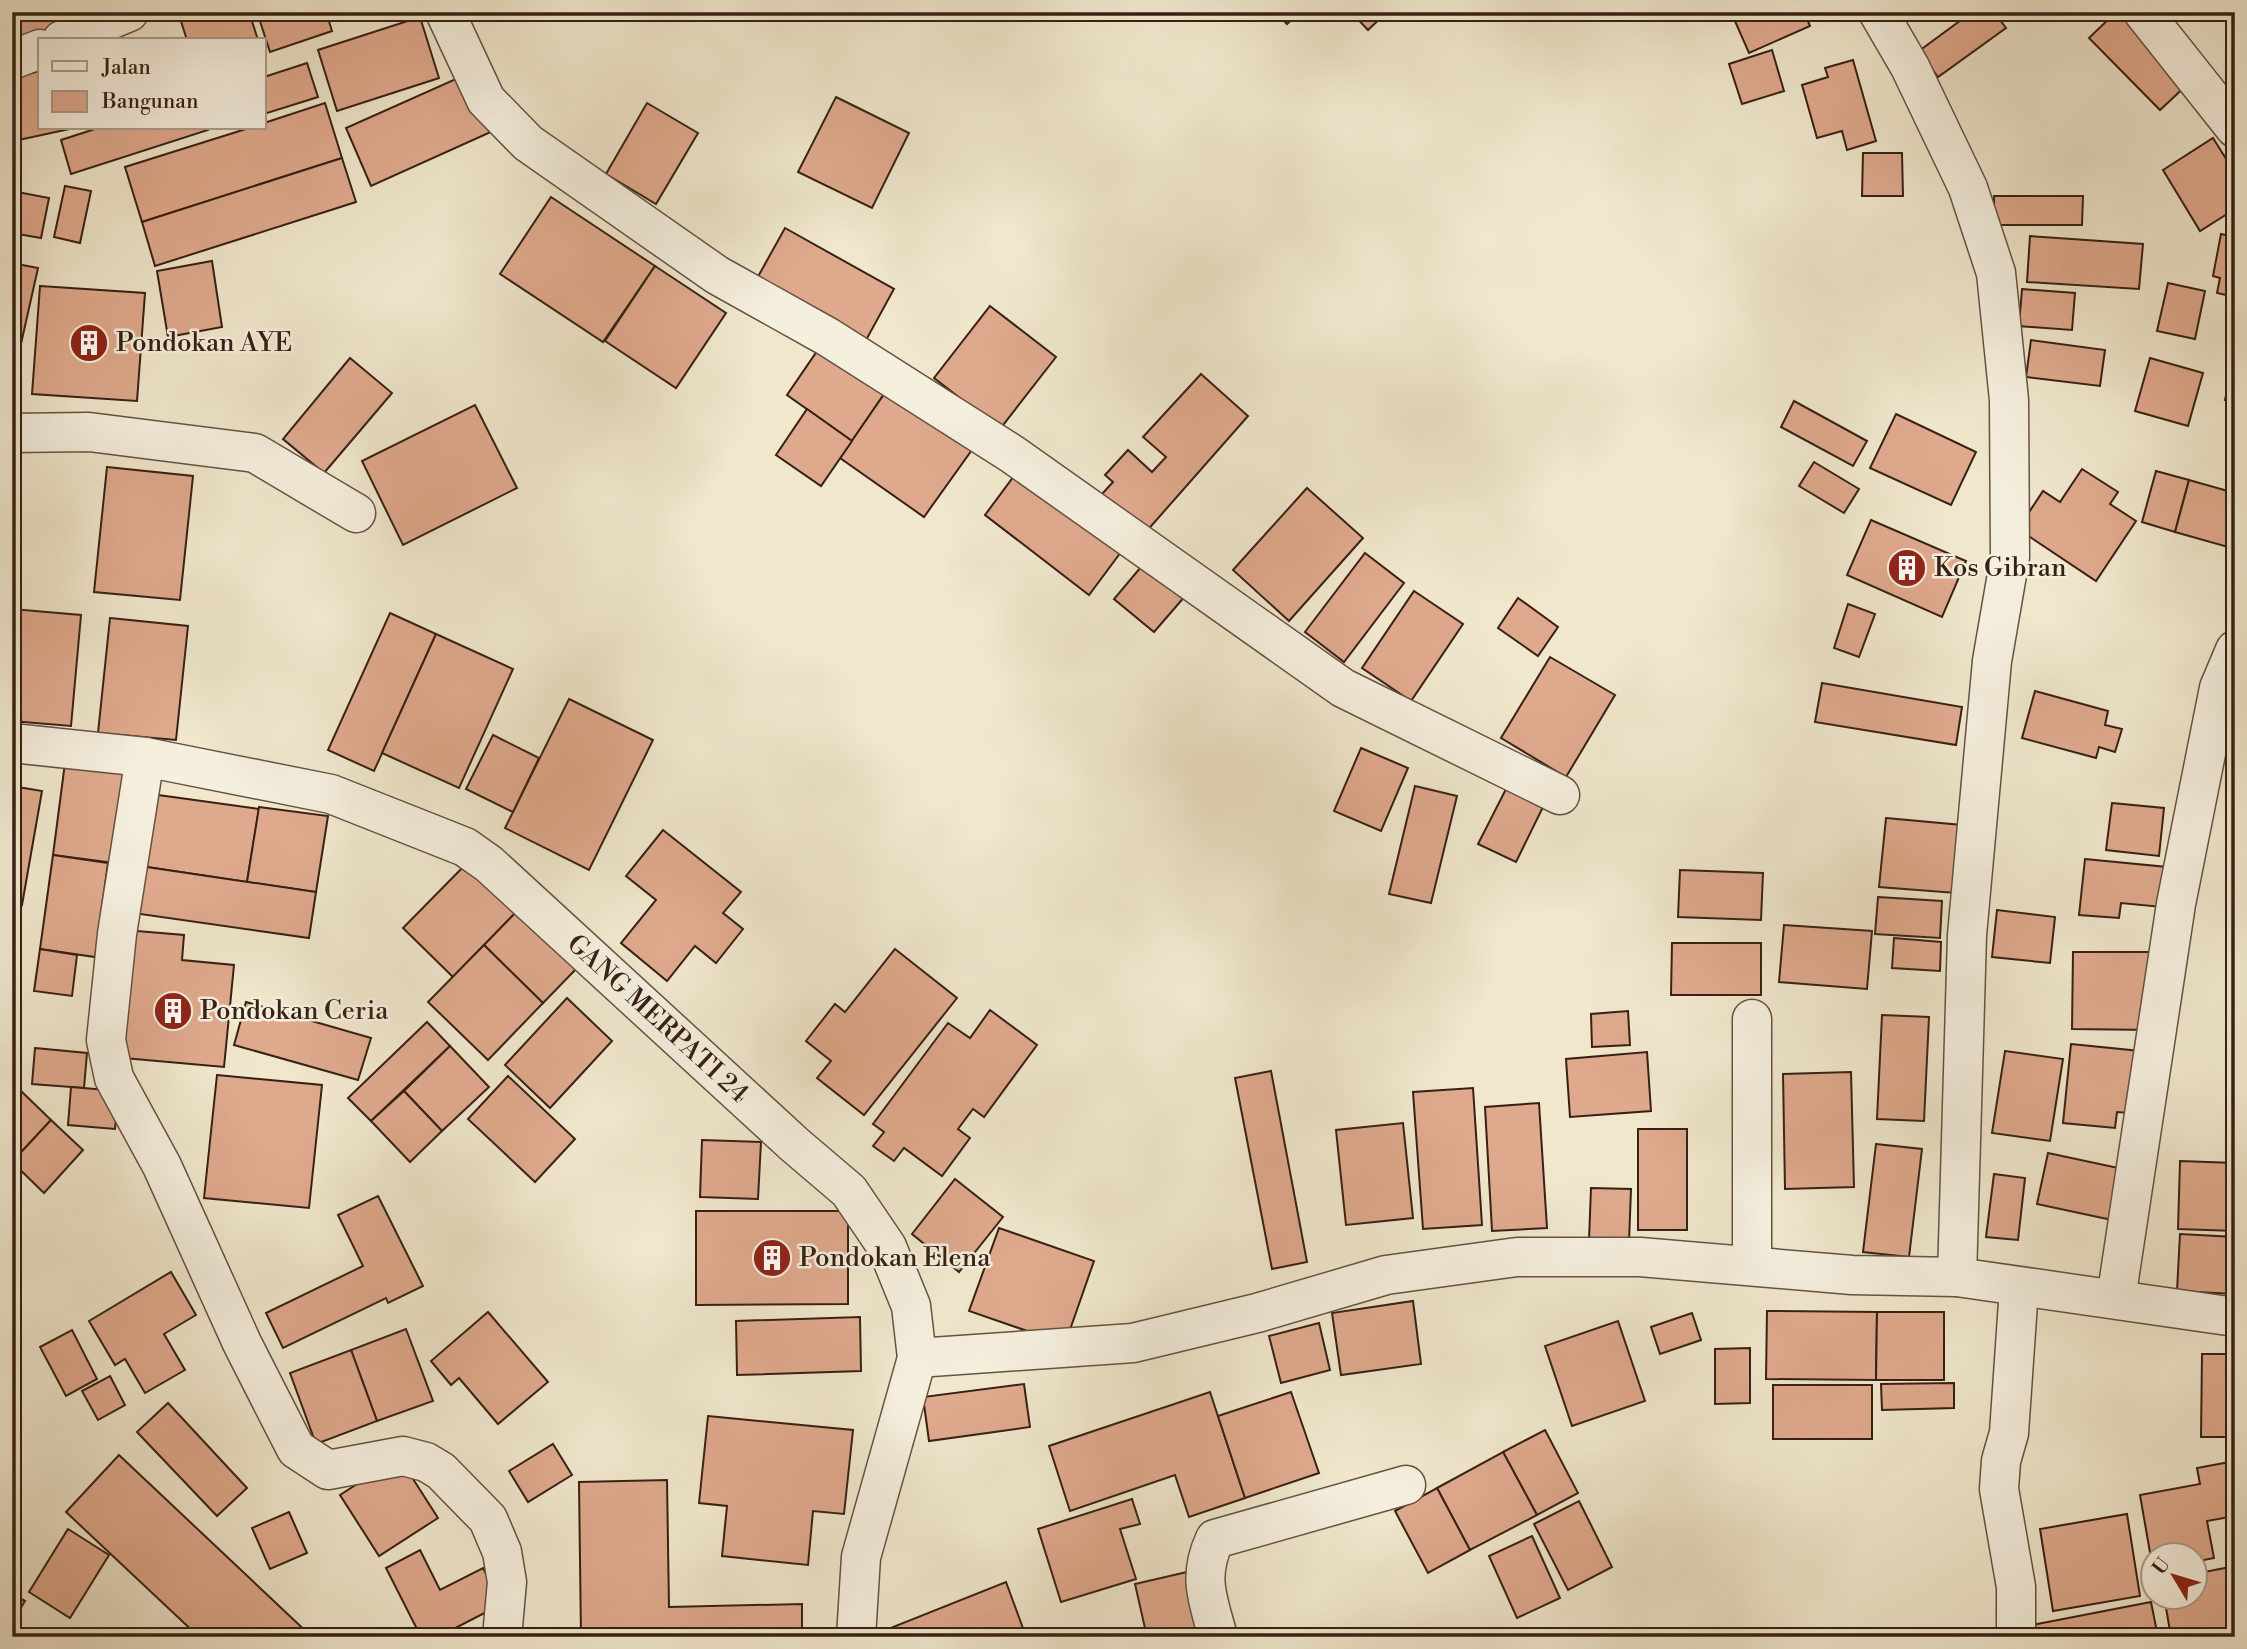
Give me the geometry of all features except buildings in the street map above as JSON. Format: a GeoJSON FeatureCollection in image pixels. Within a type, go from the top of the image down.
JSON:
{"type":"FeatureCollection","features":[{"type":"Feature","properties":{"kind":"street"},"geometry":{"type":"LineString","coordinates":[[67,38],[129,12]]}},
{"type":"Feature","properties":{"kind":"street"},"geometry":{"type":"LineString","coordinates":[[445,12],[486,100],[528,143],[717,275],[828,337],[1012,454],[1343,688],[1560,795]]}},
{"type":"Feature","properties":{"kind":"street"},"geometry":{"type":"LineString","coordinates":[[1878,12],[1910,67],[1968,188],[1996,273],[2009,400],[2010,557],[1992,661],[1968,935],[1957,1277]]}},
{"type":"Feature","properties":{"kind":"street"},"geometry":{"type":"LineString","coordinates":[[2143,12],[2235,128]]}},
{"type":"Feature","properties":{"kind":"street"},"geometry":{"type":"LineString","coordinates":[[12,60],[38,50]]}},
{"type":"Feature","properties":{"kind":"street"},"geometry":{"type":"LineString","coordinates":[[12,433],[89,432],[255,453],[356,513]]}},
{"type":"Feature","properties":{"kind":"street"},"geometry":{"type":"LineString","coordinates":[[2116,1299],[2176,904],[2219,688],[2235,650]]}},
{"type":"Feature","properties":{"kind":"street","name":"GANG MERPATI 24"},"geometry":{"type":"LineString","coordinates":[[12,743],[145,757],[331,794],[465,847],[489,864],[849,1191],[887,1247],[911,1306],[917,1358],[861,1558],[856,1637]]}},
{"type":"Feature","properties":{"kind":"street"},"geometry":{"type":"LineString","coordinates":[[145,757],[117,934],[106,1040],[114,1078],[162,1166],[242,1343],[296,1449],[328,1470],[403,1455],[426,1462],[441,1471],[488,1519],[502,1552],[507,1582],[502,1637]]}},
{"type":"Feature","properties":{"kind":"street"},"geometry":{"type":"LineString","coordinates":[[1752,1019],[1752,1265]]}},
{"type":"Feature","properties":{"kind":"street"},"geometry":{"type":"LineString","coordinates":[[917,1358],[1133,1343],[1257,1313],[1386,1276],[1517,1257],[1626,1257],[1852,1275],[1957,1277],[2235,1317]]}},
{"type":"Feature","properties":{"kind":"street"},"geometry":{"type":"LineString","coordinates":[[2016,1637],[2016,1587],[1999,1489],[2001,1461],[2010,1433],[2019,1288]]}},
{"type":"Feature","properties":{"kind":"street"},"geometry":{"type":"LineString","coordinates":[[1218,1637],[1203,1581],[1206,1558],[1214,1539],[1406,1485]]}},
{"type":"Feature","properties":{"kind":"place","name":"Pondokan AYE"},"geometry":{"type":"Point","coordinates":[89,343]}},
{"type":"Feature","properties":{"kind":"place","name":"Kos Gibran"},"geometry":{"type":"Point","coordinates":[1907,568]}},
{"type":"Feature","properties":{"kind":"place","name":"Pondokan Ceria"},"geometry":{"type":"Point","coordinates":[173,1011]}},
{"type":"Feature","properties":{"kind":"place","name":"Pondokan Elena"},"geometry":{"type":"Point","coordinates":[772,1258]}}]}
